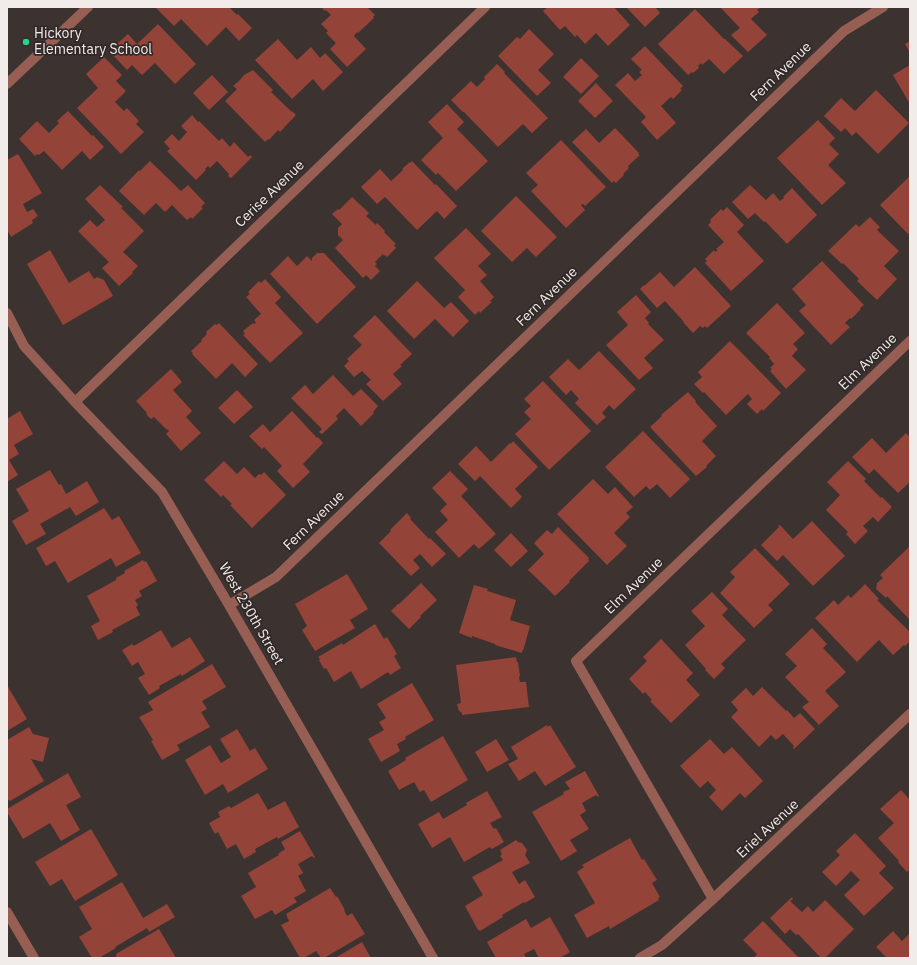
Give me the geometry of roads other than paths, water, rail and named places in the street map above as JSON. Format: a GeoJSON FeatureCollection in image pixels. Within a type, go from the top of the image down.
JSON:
{"type":"FeatureCollection","features":[{"type":"Feature","properties":{"kind":"street"},"geometry":{"type":"LineString","coordinates":[[7,84],[88,7]]}},
{"type":"Feature","properties":{"kind":"street","name":"Cerise Avenue"},"geometry":{"type":"LineString","coordinates":[[75,402],[485,7]]}},
{"type":"Feature","properties":{"kind":"street","name":"Fern Avenue"},"geometry":{"type":"LineString","coordinates":[[229,604],[276,577],[844,31],[883,7]]}},
{"type":"Feature","properties":{"kind":"street","name":"West 230th Street"},"geometry":{"type":"LineString","coordinates":[[7,313],[24,346],[75,402],[162,492],[229,604],[433,958]]}},
{"type":"Feature","properties":{"kind":"street","name":"Elm Avenue"},"geometry":{"type":"LineString","coordinates":[[713,899],[576,660],[910,341]]}},
{"type":"Feature","properties":{"kind":"street","name":"Eriel Avenue"},"geometry":{"type":"LineString","coordinates":[[640,958],[662,945],[713,899],[910,714]]}},
{"type":"Feature","properties":{"kind":"street"},"geometry":{"type":"LineString","coordinates":[[7,912],[34,958]]}},
{"type":"Feature","properties":{"kind":"place","name":"Hickory Elementary School"},"geometry":{"type":"Point","coordinates":[26,42]}}]}
